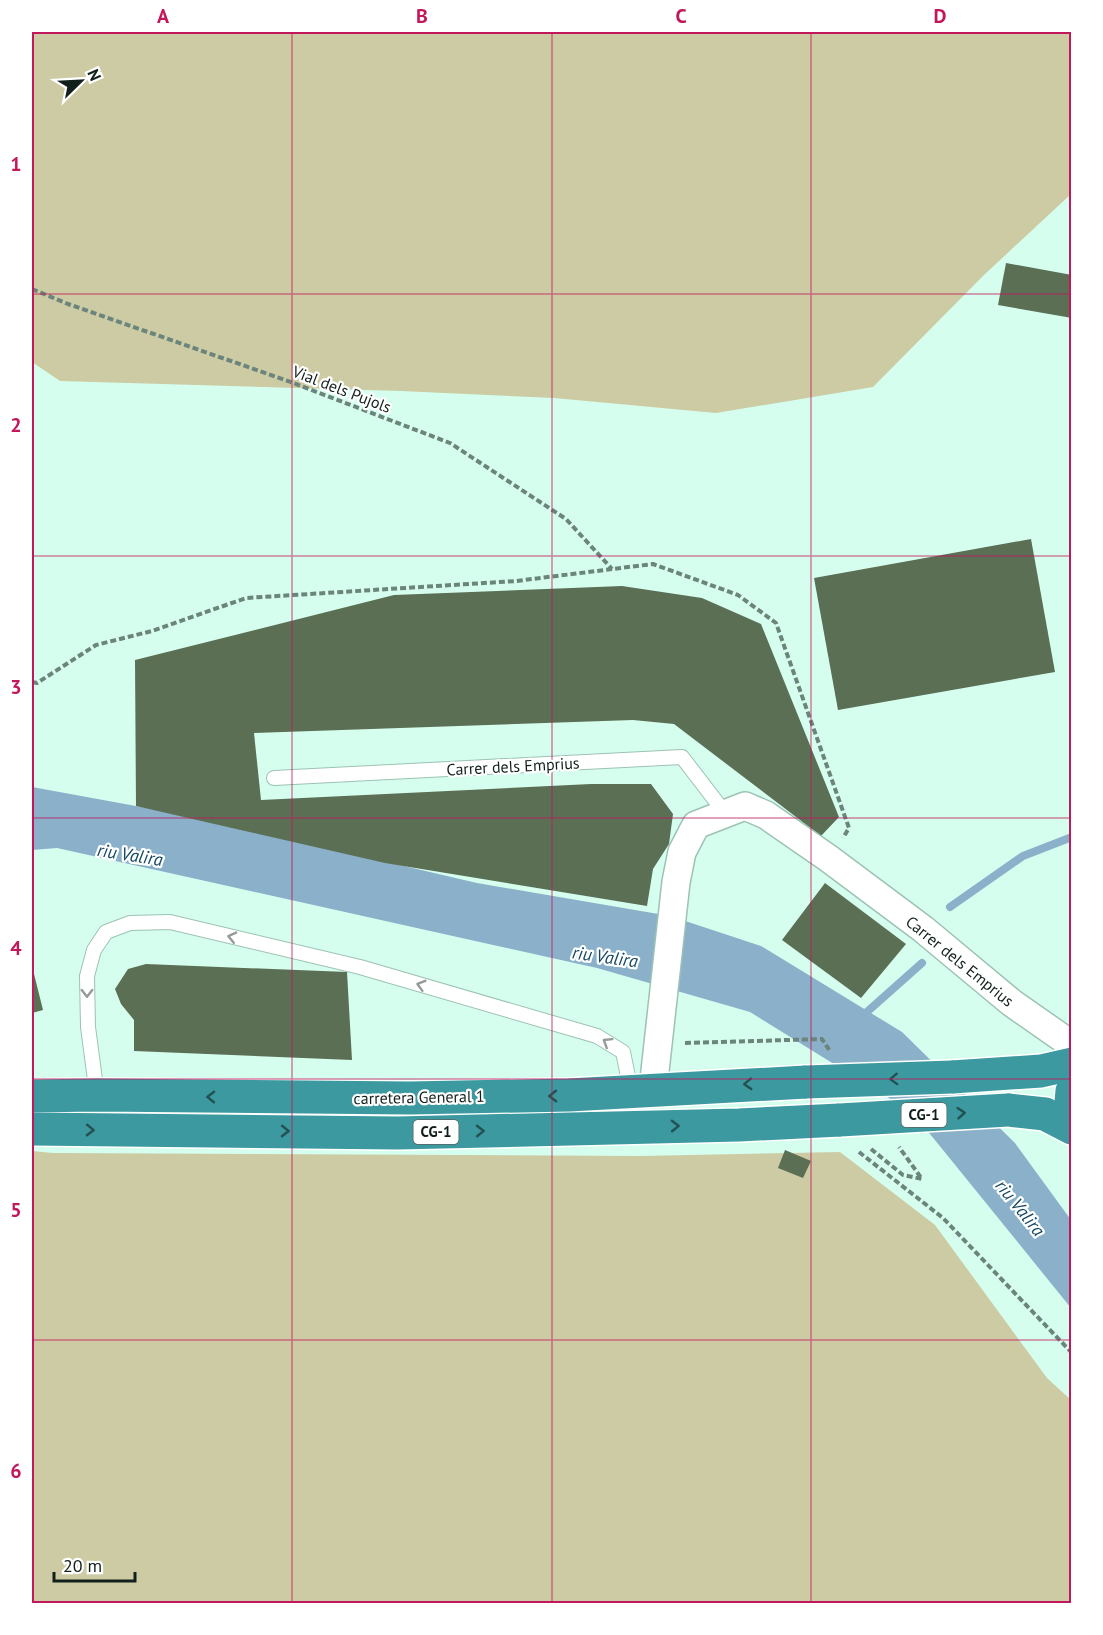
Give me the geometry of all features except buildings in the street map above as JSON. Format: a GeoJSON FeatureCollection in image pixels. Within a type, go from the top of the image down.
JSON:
{"type":"FeatureCollection","features":[{"type":"Feature","properties":{"kind":"highway","name":"carretera General 1"},"geometry":{"type":"LineString","coordinates":[[32,1096],[410,1098],[569,1095],[806,1082],[952,1077],[1041,1071],[1071,1064]]}},
{"type":"Feature","properties":{"kind":"highway"},"geometry":{"type":"LineString","coordinates":[[1071,1091],[1071,1123]]}},
{"type":"Feature","properties":{"kind":"highway","name":"CG-1"},"geometry":{"type":"LineString","coordinates":[[32,1129],[398,1133],[739,1125],[1008,1110],[1045,1114],[1071,1128]]}},
{"type":"Feature","properties":{"kind":"street","name":"Carrer dels Emprius"},"geometry":{"type":"LineString","coordinates":[[642,1090],[661,1026],[676,882],[682,852],[696,825],[744,806],[766,815],[828,858],[923,929],[1011,1004],[1071,1045]]}},
{"type":"Feature","properties":{"kind":"lane","name":"Carrer dels Emprius"},"geometry":{"type":"LineString","coordinates":[[274,778],[682,757],[725,813]]}},
{"type":"Feature","properties":{"kind":"lane"},"geometry":{"type":"LineString","coordinates":[[97,1095],[88,1027],[87,976],[94,950],[106,932],[130,922],[170,922],[360,967],[597,1036],[623,1052],[642,1090]]}},
{"type":"Feature","properties":{"kind":"path","name":"Vial dels Pujols"},"geometry":{"type":"LineString","coordinates":[[32,289],[68,304],[288,381],[450,443],[567,519],[612,569]]}},
{"type":"Feature","properties":{"kind":"path"},"geometry":{"type":"LineString","coordinates":[[32,682],[37,683],[96,645],[153,631],[246,598],[516,581],[653,564],[738,595],[776,623],[849,828],[828,858]]}},
{"type":"Feature","properties":{"kind":"path"},"geometry":{"type":"LineString","coordinates":[[859,1152],[943,1218],[1071,1353]]}},
{"type":"Feature","properties":{"kind":"green space"},"geometry":{"type":"Polygon","coordinates":[[[32,32],[1071,32],[1071,194],[984,275],[873,387],[716,413],[554,398],[60,381],[32,362],[32,32]]]}},
{"type":"Feature","properties":{"kind":"green space"},"geometry":{"type":"Polygon","coordinates":[[[32,1151],[53,1153],[641,1156],[840,1152],[935,1225],[1047,1378],[1071,1400],[1071,1603],[32,1603],[32,1151]]]}},
{"type":"Feature","properties":{"kind":"water","name":"riu Valira"},"geometry":{"type":"Polygon","coordinates":[[[32,787],[185,815],[477,883],[670,916],[761,946],[902,1032],[1015,1143],[1071,1220],[1071,1308],[913,1113],[750,1012],[597,968],[57,848],[32,850],[32,787]]]}},
{"type":"Feature","properties":{"kind":"waterway"},"geometry":{"type":"LineString","coordinates":[[950,907],[1023,856],[1072,837]]}},
{"type":"Feature","properties":{"kind":"waterway"},"geometry":{"type":"LineString","coordinates":[[859,1019],[922,963]]}}]}
